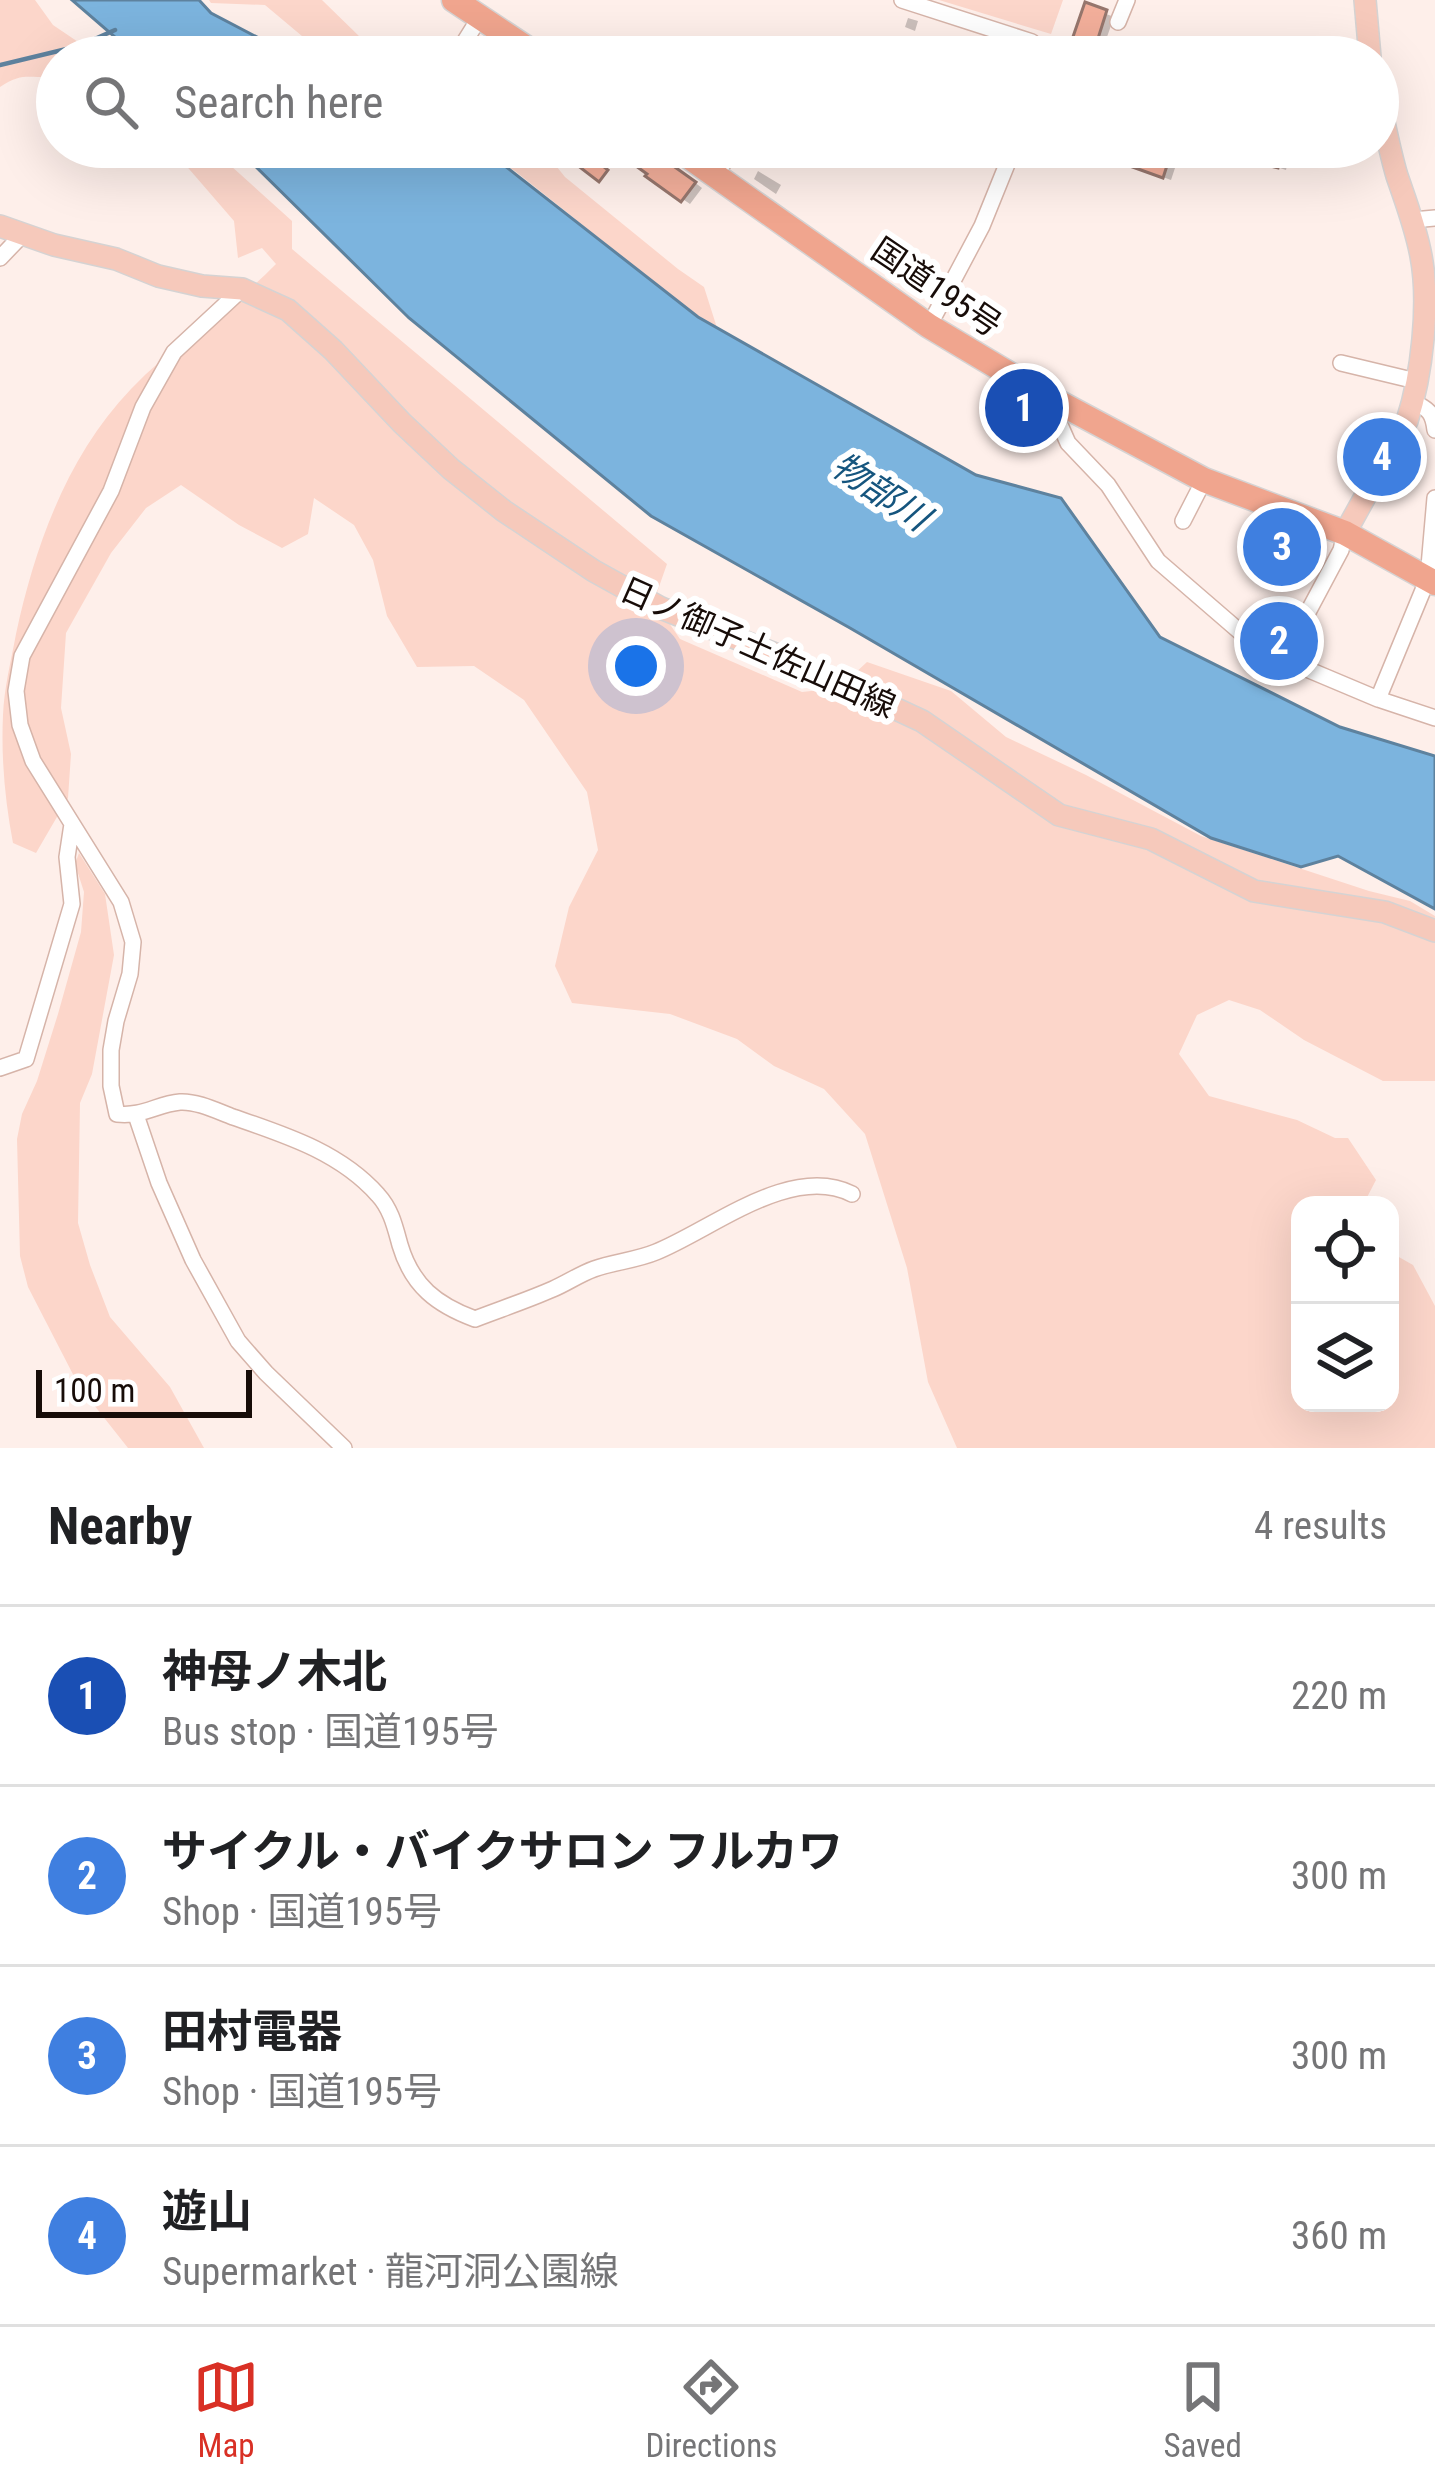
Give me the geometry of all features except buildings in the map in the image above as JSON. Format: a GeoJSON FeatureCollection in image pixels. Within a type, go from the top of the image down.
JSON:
{"type":"FeatureCollection","features":[{"type":"Feature","properties":{"kind":"highway"},"geometry":{"type":"LineString","coordinates":[[454,0],[508,36]]}},
{"type":"Feature","properties":{"kind":"highway","name":"国道195号"},"geometry":{"type":"LineString","coordinates":[[706,168],[929,326],[1048,398],[1204,480],[1345,533],[1431,580]]}},
{"type":"Feature","properties":{"kind":"main road"},"geometry":{"type":"LineString","coordinates":[[1365,0],[1368,36]]}},
{"type":"Feature","properties":{"kind":"main road"},"geometry":{"type":"LineString","coordinates":[[1345,533],[1407,421],[1428,344],[1424,219],[1395,168]]}},
{"type":"Feature","properties":{"kind":"main road","name":"日ノ御子土佐山田線"},"geometry":{"type":"LineString","coordinates":[[0,226],[158,276],[242,289],[288,310],[451,469],[504,511],[661,608],[795,662],[922,721],[1059,815],[1151,838],[1254,891],[1384,912],[1435,931]]}},
{"type":"Feature","properties":{"kind":"street"},"geometry":{"type":"LineString","coordinates":[[902,0],[996,36]]}},
{"type":"Feature","properties":{"kind":"street"},"geometry":{"type":"LineString","coordinates":[[1118,22],[1127,0]]}},
{"type":"Feature","properties":{"kind":"street"},"geometry":{"type":"LineString","coordinates":[[468,36],[480,17]]}},
{"type":"Feature","properties":{"kind":"street"},"geometry":{"type":"LineString","coordinates":[[717,175],[721,168]]}},
{"type":"Feature","properties":{"kind":"street"},"geometry":{"type":"LineString","coordinates":[[929,326],[982,226],[1005,168]]}},
{"type":"Feature","properties":{"kind":"street"},"geometry":{"type":"LineString","coordinates":[[0,258],[24,233]]}},
{"type":"Feature","properties":{"kind":"street"},"geometry":{"type":"LineString","coordinates":[[242,289],[174,352],[143,406],[103,508],[22,656],[16,691],[20,725],[33,761],[121,902],[133,942],[111,1051],[117,1114],[136,1115],[179,1102],[202,1106],[302,1141],[341,1163],[380,1196],[394,1220],[410,1269],[425,1290],[447,1309],[475,1319],[590,1270],[656,1252],[726,1214],[786,1191],[817,1185],[852,1194]]}},
{"type":"Feature","properties":{"kind":"street"},"geometry":{"type":"LineString","coordinates":[[1341,363],[1415,391],[1433,416],[1435,430]]}},
{"type":"Feature","properties":{"kind":"street"},"geometry":{"type":"LineString","coordinates":[[1048,398],[1068,443],[1108,484],[1158,561],[1246,637],[1282,659],[1435,718]]}},
{"type":"Feature","properties":{"kind":"street"},"geometry":{"type":"LineString","coordinates":[[1184,521],[1204,480]]}},
{"type":"Feature","properties":{"kind":"street"},"geometry":{"type":"LineString","coordinates":[[1378,699],[1431,580],[1435,498]]}},
{"type":"Feature","properties":{"kind":"street"},"geometry":{"type":"LineString","coordinates":[[1282,659],[1341,550],[1345,533]]}},
{"type":"Feature","properties":{"kind":"street"},"geometry":{"type":"LineString","coordinates":[[0,1068],[26,1059],[72,904],[67,857],[72,824]]}},
{"type":"Feature","properties":{"kind":"street"},"geometry":{"type":"LineString","coordinates":[[136,1115],[193,1260],[238,1341],[344,1448]]}},
{"type":"Feature","properties":{"kind":"shaded area"},"geometry":{"type":"Polygon","coordinates":[[[0,0],[35,0],[53,25],[69,36],[36,36],[36,76],[17,78],[0,87],[0,0]]]}},
{"type":"Feature","properties":{"kind":"shaded area"},"geometry":{"type":"Polygon","coordinates":[[[209,0],[322,0],[359,36],[302,36],[265,5],[209,0]]]}},
{"type":"Feature","properties":{"kind":"shaded area"},"geometry":{"type":"Polygon","coordinates":[[[939,0],[1063,0],[1051,34],[939,0]]]}},
{"type":"Feature","properties":{"kind":"shaded area"},"geometry":{"type":"Polygon","coordinates":[[[188,168],[233,168],[292,221],[292,249],[667,564],[654,601],[680,639],[802,692],[839,688],[867,662],[951,691],[1006,737],[1201,836],[1410,901],[1435,916],[1435,1081],[1383,1081],[1304,1040],[1260,1010],[1229,1000],[1197,1015],[1179,1054],[1209,1096],[1297,1120],[1335,1138],[1348,1138],[1376,1180],[1368,1196],[1291,1196],[1291,1412],[1399,1412],[1399,1257],[1413,1265],[1435,1306],[1435,1448],[957,1448],[928,1382],[907,1268],[865,1134],[824,1089],[774,1066],[737,1039],[670,1014],[572,1003],[555,966],[569,907],[598,850],[587,792],[524,700],[474,666],[417,667],[387,616],[373,560],[354,525],[314,498],[308,534],[282,548],[181,485],[146,508],[111,553],[66,633],[61,708],[71,754],[68,798],[36,853],[13,843],[3,763],[5,695],[24,601],[44,535],[71,473],[108,415],[166,357],[276,264],[262,248],[238,258],[234,221],[188,168]]]}},
{"type":"Feature","properties":{"kind":"shaded area"},"geometry":{"type":"Polygon","coordinates":[[[510,168],[558,168],[704,287],[718,331],[680,316],[574,218],[510,168]]]}},
{"type":"Feature","properties":{"kind":"shaded area"},"geometry":{"type":"Polygon","coordinates":[[[79,853],[105,894],[114,955],[92,1074],[80,1103],[78,1223],[110,1317],[170,1387],[204,1448],[128,1448],[79,1386],[28,1287],[20,1256],[17,1139],[81,932],[84,892],[75,864],[79,853]]]}},
{"type":"Feature","properties":{"kind":"water"},"geometry":{"type":"Polygon","coordinates":[[[72,0],[199,0],[211,13],[255,36],[114,36],[72,0]]]}},
{"type":"Feature","properties":{"kind":"water","name":"物部川"},"geometry":{"type":"Polygon","coordinates":[[[257,168],[508,168],[698,317],[976,475],[1061,498],[1160,637],[1340,727],[1435,756],[1435,909],[1338,856],[1301,867],[1211,838],[651,516],[409,318],[257,168]]]}},
{"type":"Feature","properties":{"kind":"waterway"},"geometry":{"type":"LineString","coordinates":[[102,36],[115,30]]}},
{"type":"Feature","properties":{"kind":"waterway"},"geometry":{"type":"LineString","coordinates":[[0,65],[36,56]]}},
{"type":"Feature","properties":{"kind":"place","name":"神母ノ木北"},"geometry":{"type":"Point","coordinates":[1024,408]}},
{"type":"Feature","properties":{"kind":"place","name":"遊山"},"geometry":{"type":"Point","coordinates":[1382,457]}},
{"type":"Feature","properties":{"kind":"place","name":"田村電器"},"geometry":{"type":"Point","coordinates":[1282,547]}},
{"type":"Feature","properties":{"kind":"place","name":"サイクル・バイクサロン フルカワ"},"geometry":{"type":"Point","coordinates":[1279,641]}}]}
